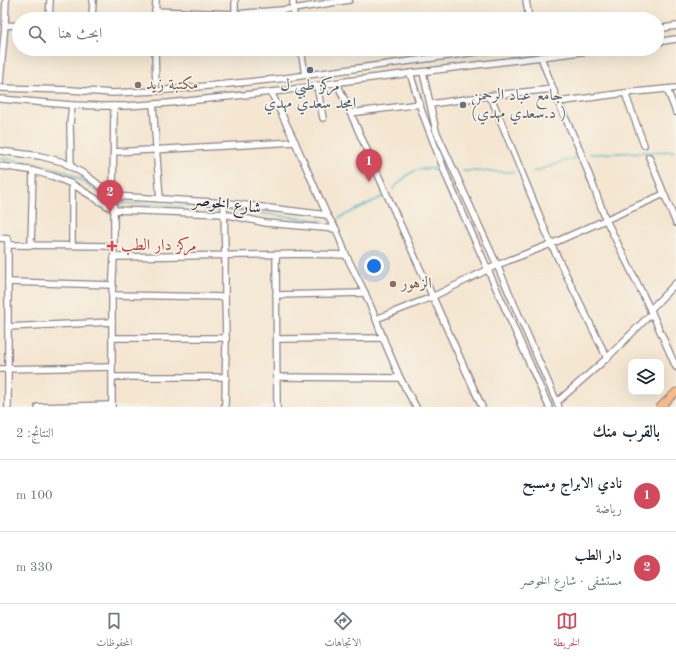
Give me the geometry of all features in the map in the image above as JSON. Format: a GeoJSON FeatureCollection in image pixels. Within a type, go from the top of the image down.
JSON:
{"type":"FeatureCollection","features":[{"type":"Feature","properties":{"kind":"main road"},"geometry":{"type":"LineString","coordinates":[[660,407],[676,392]]}},
{"type":"Feature","properties":{"kind":"street"},"geometry":{"type":"LineString","coordinates":[[0,82],[6,0]]}},
{"type":"Feature","properties":{"kind":"street"},"geometry":{"type":"LineString","coordinates":[[49,12],[50,0]]}},
{"type":"Feature","properties":{"kind":"street"},"geometry":{"type":"LineString","coordinates":[[92,12],[93,0]]}},
{"type":"Feature","properties":{"kind":"street"},"geometry":{"type":"LineString","coordinates":[[156,0],[155,11],[182,12]]}},
{"type":"Feature","properties":{"kind":"street"},"geometry":{"type":"LineString","coordinates":[[235,0],[235,12]]}},
{"type":"Feature","properties":{"kind":"street"},"geometry":{"type":"LineString","coordinates":[[293,0],[294,12]]}},
{"type":"Feature","properties":{"kind":"street"},"geometry":{"type":"LineString","coordinates":[[258,12],[293,9],[349,0]]}},
{"type":"Feature","properties":{"kind":"street"},"geometry":{"type":"LineString","coordinates":[[526,0],[528,12]]}},
{"type":"Feature","properties":{"kind":"street"},"geometry":{"type":"LineString","coordinates":[[5,25],[12,26]]}},
{"type":"Feature","properties":{"kind":"street"},"geometry":{"type":"LineString","coordinates":[[664,28],[676,26]]}},
{"type":"Feature","properties":{"kind":"street"},"geometry":{"type":"LineString","coordinates":[[664,41],[676,40]]}},
{"type":"Feature","properties":{"kind":"street"},"geometry":{"type":"LineString","coordinates":[[155,56],[156,91]]}},
{"type":"Feature","properties":{"kind":"street"},"geometry":{"type":"LineString","coordinates":[[301,56],[305,75]]}},
{"type":"Feature","properties":{"kind":"street"},"geometry":{"type":"LineString","coordinates":[[0,88],[112,93],[156,91],[278,79],[447,56]]}},
{"type":"Feature","properties":{"kind":"street"},"geometry":{"type":"LineString","coordinates":[[0,99],[72,105],[114,106],[153,104],[271,92],[549,56]]}},
{"type":"Feature","properties":{"kind":"street"},"geometry":{"type":"LineString","coordinates":[[541,57],[558,102],[579,148],[606,220],[676,367]]}},
{"type":"Feature","properties":{"kind":"street"},"geometry":{"type":"LineString","coordinates":[[423,72],[436,131],[558,404],[607,358],[651,312],[676,283]]}},
{"type":"Feature","properties":{"kind":"street"},"geometry":{"type":"LineString","coordinates":[[410,73],[448,180],[548,406]]}},
{"type":"Feature","properties":{"kind":"street"},"geometry":{"type":"LineString","coordinates":[[337,83],[482,407]]}},
{"type":"Feature","properties":{"kind":"street"},"geometry":{"type":"LineString","coordinates":[[317,86],[323,118]]}},
{"type":"Feature","properties":{"kind":"street"},"geometry":{"type":"LineString","coordinates":[[558,102],[676,88]]}},
{"type":"Feature","properties":{"kind":"street"},"geometry":{"type":"LineString","coordinates":[[431,104],[553,89]]}},
{"type":"Feature","properties":{"kind":"street"},"geometry":{"type":"LineString","coordinates":[[668,89],[676,112]]}},
{"type":"Feature","properties":{"kind":"street"},"geometry":{"type":"LineString","coordinates":[[271,92],[327,215],[336,229],[346,255],[365,293],[400,378],[416,407]]}},
{"type":"Feature","properties":{"kind":"street"},"geometry":{"type":"LineString","coordinates":[[625,93],[644,145]]}},
{"type":"Feature","properties":{"kind":"street"},"geometry":{"type":"LineString","coordinates":[[487,96],[493,102],[551,244],[607,358]]}},
{"type":"Feature","properties":{"kind":"street"},"geometry":{"type":"LineString","coordinates":[[153,104],[160,199]]}},
{"type":"Feature","properties":{"kind":"street"},"geometry":{"type":"LineString","coordinates":[[350,113],[420,104]]}},
{"type":"Feature","properties":{"kind":"street"},"geometry":{"type":"LineString","coordinates":[[71,167],[70,124],[72,105]]}},
{"type":"Feature","properties":{"kind":"street"},"geometry":{"type":"LineString","coordinates":[[38,407],[112,406],[114,106]]}},
{"type":"Feature","properties":{"kind":"street"},"geometry":{"type":"LineString","coordinates":[[114,152],[295,142]]}},
{"type":"Feature","properties":{"kind":"street"},"geometry":{"type":"LineString","coordinates":[[0,151],[40,156],[63,162],[86,175],[113,196],[224,202],[327,215]]}},
{"type":"Feature","properties":{"kind":"street"},"geometry":{"type":"LineString","coordinates":[[649,157],[676,223]]}},
{"type":"Feature","properties":{"kind":"street"},"geometry":{"type":"LineString","coordinates":[[0,166],[33,171],[52,176],[72,184],[114,210]]}},
{"type":"Feature","properties":{"kind":"street"},"geometry":{"type":"LineString","coordinates":[[31,245],[33,171]]}},
{"type":"Feature","properties":{"kind":"street"},"geometry":{"type":"LineString","coordinates":[[72,184],[72,245]]}},
{"type":"Feature","properties":{"kind":"street"},"geometry":{"type":"LineString","coordinates":[[376,319],[432,297],[497,265],[551,244],[664,194]]}},
{"type":"Feature","properties":{"kind":"street"},"geometry":{"type":"LineString","coordinates":[[224,202],[226,338],[225,407]]}},
{"type":"Feature","properties":{"kind":"street","name":"شارع الخوصر"},"geometry":{"type":"LineString","coordinates":[[114,210],[224,214],[266,223],[336,229]]}},
{"type":"Feature","properties":{"kind":"street"},"geometry":{"type":"LineString","coordinates":[[0,238],[8,239],[8,407]]}},
{"type":"Feature","properties":{"kind":"street"},"geometry":{"type":"LineString","coordinates":[[8,245],[114,246]]}},
{"type":"Feature","properties":{"kind":"street"},"geometry":{"type":"LineString","coordinates":[[276,255],[277,407]]}},
{"type":"Feature","properties":{"kind":"street"},"geometry":{"type":"LineString","coordinates":[[114,257],[346,255]]}},
{"type":"Feature","properties":{"kind":"street"},"geometry":{"type":"LineString","coordinates":[[8,282],[113,285]]}},
{"type":"Feature","properties":{"kind":"street"},"geometry":{"type":"LineString","coordinates":[[276,295],[365,293]]}},
{"type":"Feature","properties":{"kind":"street"},"geometry":{"type":"LineString","coordinates":[[112,295],[225,297]]}},
{"type":"Feature","properties":{"kind":"street"},"geometry":{"type":"LineString","coordinates":[[0,301],[8,300]]}},
{"type":"Feature","properties":{"kind":"street"},"geometry":{"type":"LineString","coordinates":[[8,327],[112,322]]}},
{"type":"Feature","properties":{"kind":"street"},"geometry":{"type":"LineString","coordinates":[[112,338],[226,338]]}},
{"type":"Feature","properties":{"kind":"street"},"geometry":{"type":"LineString","coordinates":[[277,339],[383,338]]}},
{"type":"Feature","properties":{"kind":"street"},"geometry":{"type":"LineString","coordinates":[[0,369],[112,367]]}},
{"type":"Feature","properties":{"kind":"street"},"geometry":{"type":"LineString","coordinates":[[112,377],[226,377]]}},
{"type":"Feature","properties":{"kind":"street"},"geometry":{"type":"LineString","coordinates":[[277,377],[400,378]]}},
{"type":"Feature","properties":{"kind":"waterway"},"geometry":{"type":"LineString","coordinates":[[590,154],[676,151]]}},
{"type":"Feature","properties":{"kind":"waterway"},"geometry":{"type":"LineString","coordinates":[[0,158],[34,163],[58,169],[76,177],[103,195]]}},
{"type":"Feature","properties":{"kind":"waterway"},"geometry":{"type":"LineString","coordinates":[[533,172],[574,158]]}},
{"type":"Feature","properties":{"kind":"waterway"},"geometry":{"type":"LineString","coordinates":[[393,189],[412,172],[429,168],[437,169]]}},
{"type":"Feature","properties":{"kind":"waterway"},"geometry":{"type":"LineString","coordinates":[[463,171],[514,172]]}},
{"type":"Feature","properties":{"kind":"waterway"},"geometry":{"type":"LineString","coordinates":[[339,218],[382,197]]}},
{"type":"Feature","properties":{"kind":"waterway"},"geometry":{"type":"LineString","coordinates":[[122,203],[222,208]]}},
{"type":"Feature","properties":{"kind":"waterway"},"geometry":{"type":"LineString","coordinates":[[226,209],[323,221]]}},
{"type":"Feature","properties":{"kind":"place","name":"مركز طبي ل امجد سعدي مهدي"},"geometry":{"type":"Point","coordinates":[310,70]}},
{"type":"Feature","properties":{"kind":"place","name":"مكتبة زيد"},"geometry":{"type":"Point","coordinates":[138,85]}},
{"type":"Feature","properties":{"kind":"place","name":"جامع عباد الرحمن (د.سعدي مهدي )"},"geometry":{"type":"Point","coordinates":[463,105]}},
{"type":"Feature","properties":{"kind":"place","name":"نادي الابراج ومسبح"},"geometry":{"type":"Point","coordinates":[369,182]}},
{"type":"Feature","properties":{"kind":"place","name":"دار الطب"},"geometry":{"type":"Point","coordinates":[110,213]}},
{"type":"Feature","properties":{"kind":"place","name":"مركز دار الطب"},"geometry":{"type":"Point","coordinates":[112,246]}},
{"type":"Feature","properties":{"kind":"place","name":"الزهور"},"geometry":{"type":"Point","coordinates":[393,284]}}]}
